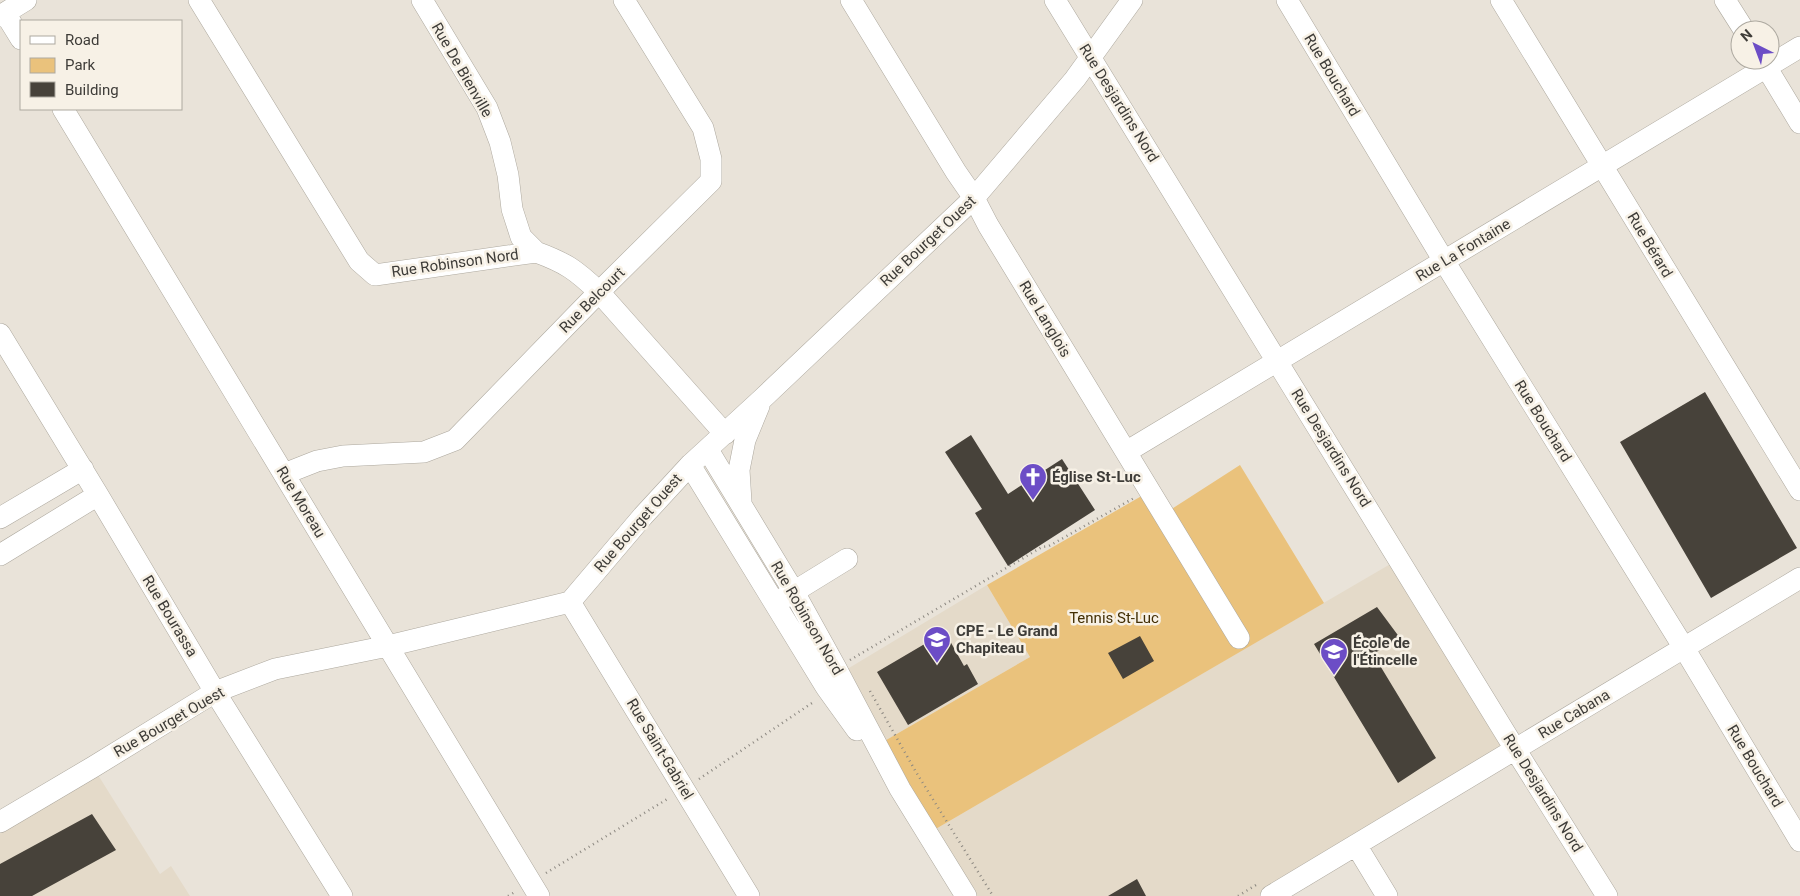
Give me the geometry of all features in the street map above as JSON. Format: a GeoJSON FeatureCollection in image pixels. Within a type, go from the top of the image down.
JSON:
{"type":"FeatureCollection","features":[{"type":"Feature","properties":{"kind":"street"},"geometry":{"type":"LineString","coordinates":[[20,38],[3,15],[26,0]]}},
{"type":"Feature","properties":{"kind":"street","name":"Rue Robinson Nord"},"geometry":{"type":"LineString","coordinates":[[199,0],[359,261],[375,275],[536,252],[557,260],[578,271],[599,292],[725,434]]}},
{"type":"Feature","properties":{"kind":"street","name":"Rue De Bienville"},"geometry":{"type":"LineString","coordinates":[[422,0],[487,108],[500,142],[508,175],[512,210],[521,238],[536,252]]}},
{"type":"Feature","properties":{"kind":"street","name":"Rue Belcourt"},"geometry":{"type":"LineString","coordinates":[[284,474],[318,461],[343,456],[424,452],[455,440],[599,292],[711,181],[711,159],[703,128],[624,0]]}},
{"type":"Feature","properties":{"kind":"street","name":"Rue Langlois"},"geometry":{"type":"LineString","coordinates":[[851,0],[956,172],[974,198],[988,225],[1239,638]]}},
{"type":"Feature","properties":{"kind":"street","name":"Rue Desjardins Nord"},"geometry":{"type":"LineString","coordinates":[[1055,0],[1607,896]]}},
{"type":"Feature","properties":{"kind":"street","name":"Rue Bourget Ouest"},"geometry":{"type":"LineString","coordinates":[[0,822],[215,692],[275,669],[388,646],[570,602],[643,516],[690,465],[974,198],[1091,59],[1132,0]]}},
{"type":"Feature","properties":{"kind":"street","name":"Rue Bouchard"},"geometry":{"type":"LineString","coordinates":[[1287,0],[1444,261],[1684,648],[1800,841]]}},
{"type":"Feature","properties":{"kind":"street","name":"Rue Bérard"},"geometry":{"type":"LineString","coordinates":[[1500,0],[1800,490]]}},
{"type":"Feature","properties":{"kind":"street"},"geometry":{"type":"LineString","coordinates":[[1726,0],[1738,20]]}},
{"type":"Feature","properties":{"kind":"street","name":"Rue La Fontaine"},"geometry":{"type":"LineString","coordinates":[[1780,56],[1800,47]]}},
{"type":"Feature","properties":{"kind":"street","name":"Rue La Fontaine"},"geometry":{"type":"LineString","coordinates":[[1126,452],[1602,166],[1754,70]]}},
{"type":"Feature","properties":{"kind":"street"},"geometry":{"type":"LineString","coordinates":[[1768,70],[1800,123]]}},
{"type":"Feature","properties":{"kind":"street","name":"Rue Moreau"},"geometry":{"type":"LineString","coordinates":[[64,110],[540,896]]}},
{"type":"Feature","properties":{"kind":"street","name":"Rue Bourassa"},"geometry":{"type":"LineString","coordinates":[[0,334],[83,469],[215,692],[342,896]]}},
{"type":"Feature","properties":{"kind":"street"},"geometry":{"type":"LineString","coordinates":[[742,505],[739,470],[745,440],[762,399]]}},
{"type":"Feature","properties":{"kind":"street","name":"Rue Robinson Nord"},"geometry":{"type":"LineString","coordinates":[[708,450],[794,592],[900,789],[966,896]]}},
{"type":"Feature","properties":{"kind":"street","name":"Rue Robinson Nord"},"geometry":{"type":"LineString","coordinates":[[690,465],[826,687],[900,789]]}},
{"type":"Feature","properties":{"kind":"street"},"geometry":{"type":"LineString","coordinates":[[0,518],[83,469]]}},
{"type":"Feature","properties":{"kind":"street"},"geometry":{"type":"LineString","coordinates":[[0,554],[98,495]]}},
{"type":"Feature","properties":{"kind":"street"},"geometry":{"type":"LineString","coordinates":[[776,603],[847,559]]}},
{"type":"Feature","properties":{"kind":"street","name":"Rue Cabana"},"geometry":{"type":"LineString","coordinates":[[1271,896],[1800,578]]}},
{"type":"Feature","properties":{"kind":"street","name":"Rue Saint-Gabriel"},"geometry":{"type":"LineString","coordinates":[[570,602],[749,896]]}},
{"type":"Feature","properties":{"kind":"street"},"geometry":{"type":"LineString","coordinates":[[1356,844],[1387,896]]}},
{"type":"Feature","properties":{"kind":"path"},"geometry":{"type":"LineString","coordinates":[[836,668],[1042,548],[1149,490]]}},
{"type":"Feature","properties":{"kind":"shaded area","name":"École de l'Étincelle"},"geometry":{"type":"Polygon","coordinates":[[[1399,559],[1515,749],[1270,896],[975,896],[934,830],[1399,559]]]}},
{"type":"Feature","properties":{"kind":"shaded area","name":"CPE - Le Grand Chapiteau"},"geometry":{"type":"Polygon","coordinates":[[[987,585],[1030,657],[881,743],[844,671],[987,585]]]}},
{"type":"Feature","properties":{"kind":"shaded area"},"geometry":{"type":"Polygon","coordinates":[[[93,767],[160,874],[171,866],[190,896],[0,896],[0,822],[93,767]]]}},
{"type":"Feature","properties":{"kind":"green space","name":"Tennis St-Luc"},"geometry":{"type":"Polygon","coordinates":[[[1240,465],[1324,603],[934,830],[881,743],[1030,657],[987,585],[1152,490],[1167,512],[1240,465]]]}},
{"type":"Feature","properties":{"kind":"building"},"geometry":{"type":"Polygon","coordinates":[[[1705,392],[1797,548],[1711,598],[1620,442],[1705,392]]]}},
{"type":"Feature","properties":{"kind":"building","name":"Église St-Luc"},"geometry":{"type":"Polygon","coordinates":[[[971,435],[1008,494],[1062,459],[1095,510],[1008,566],[975,513],[982,509],[945,452],[971,435]]]}},
{"type":"Feature","properties":{"kind":"building"},"geometry":{"type":"Polygon","coordinates":[[[1377,607],[1400,638],[1373,654],[1436,758],[1398,783],[1314,644],[1377,607]]]}},
{"type":"Feature","properties":{"kind":"building"},"geometry":{"type":"Polygon","coordinates":[[[945,632],[964,666],[967,664],[978,684],[908,725],[877,672],[945,632]]]}},
{"type":"Feature","properties":{"kind":"building"},"geometry":{"type":"Polygon","coordinates":[[[1140,636],[1154,661],[1123,679],[1108,653],[1140,636]]]}},
{"type":"Feature","properties":{"kind":"building"},"geometry":{"type":"Polygon","coordinates":[[[92,814],[116,850],[32,896],[0,896],[0,864],[92,814]]]}},
{"type":"Feature","properties":{"kind":"building"},"geometry":{"type":"Polygon","coordinates":[[[1137,879],[1146,896],[1108,896],[1137,879]]]}},
{"type":"Feature","properties":{"kind":"place","name":"Église St-Luc"},"geometry":{"type":"Point","coordinates":[1033,501]}},
{"type":"Feature","properties":{"kind":"place","name":"CPE - Le Grand Chapiteau"},"geometry":{"type":"Point","coordinates":[937,664]}},
{"type":"Feature","properties":{"kind":"place","name":"École de l'Étincelle"},"geometry":{"type":"Point","coordinates":[1334,676]}}]}
